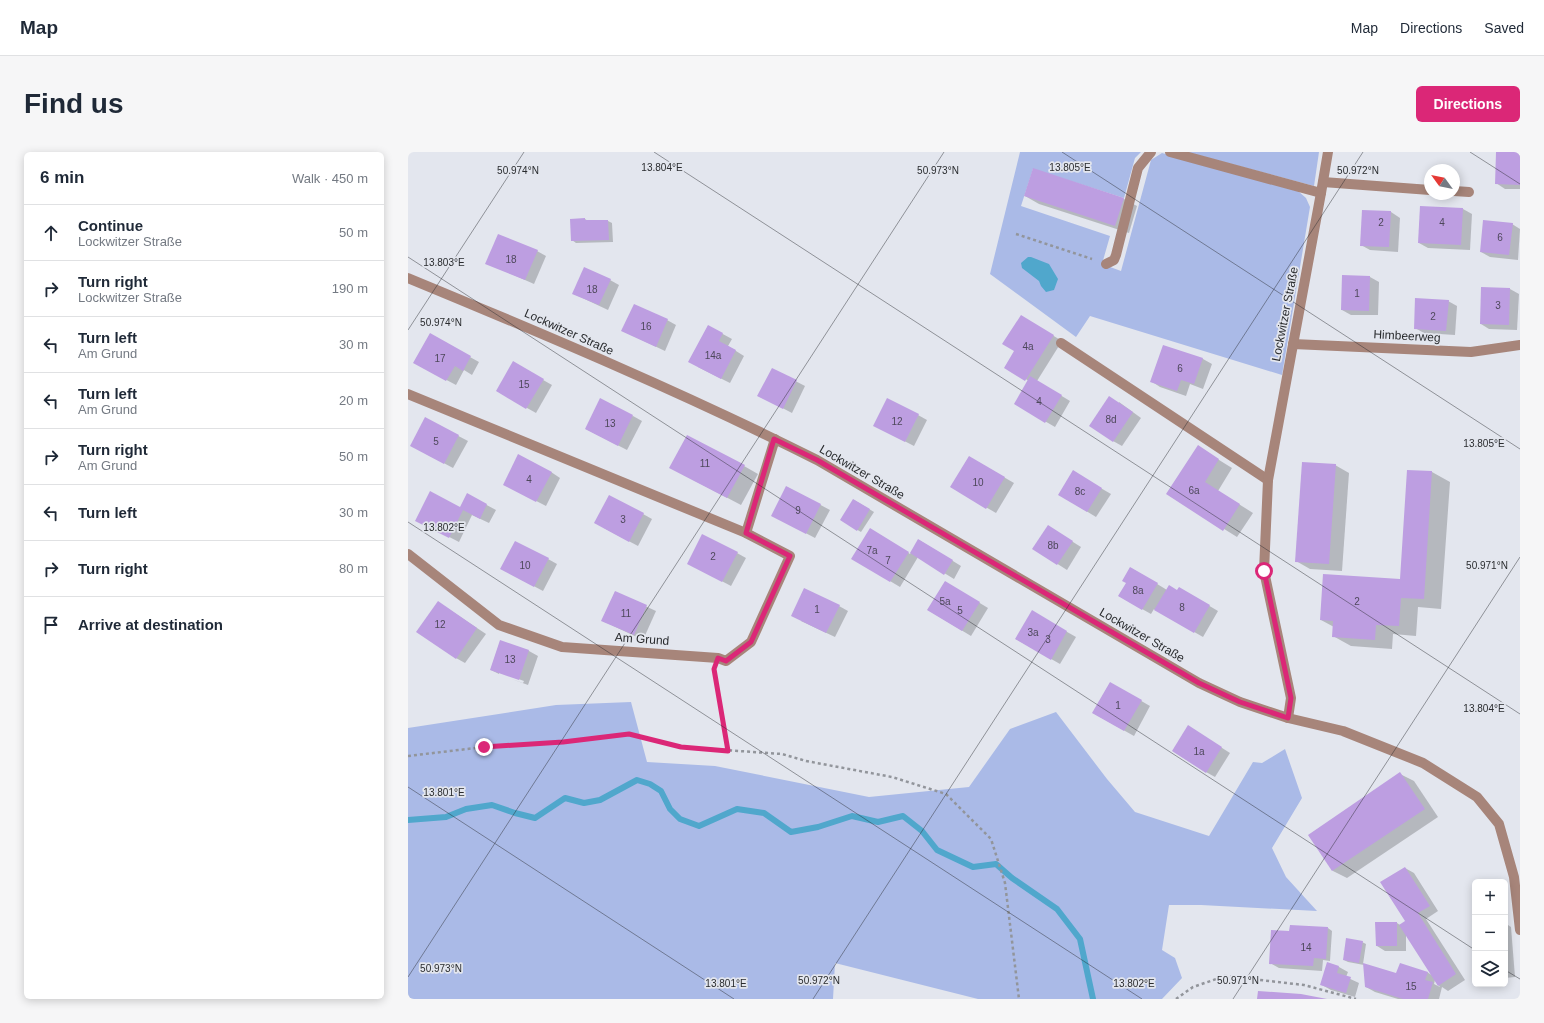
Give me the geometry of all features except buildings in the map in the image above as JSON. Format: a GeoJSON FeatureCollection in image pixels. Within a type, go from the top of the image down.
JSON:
{"type":"FeatureCollection","features":[{"type":"Feature","properties":{"kind":"street"},"geometry":{"type":"LineString","coordinates":[[1106,264],[1114,260],[1116,255],[1138,168],[1151,152]]}},
{"type":"Feature","properties":{"kind":"street"},"geometry":{"type":"LineString","coordinates":[[1170,152],[1321,193]]}},
{"type":"Feature","properties":{"kind":"street","name":"Lockwitzer Straße"},"geometry":{"type":"LineString","coordinates":[[1288,718],[1291,698],[1264,571],[1268,480],[1328,152]]}},
{"type":"Feature","properties":{"kind":"street"},"geometry":{"type":"LineString","coordinates":[[1323,182],[1424,190]]}},
{"type":"Feature","properties":{"kind":"street"},"geometry":{"type":"LineString","coordinates":[[1460,191],[1470,192]]}},
{"type":"Feature","properties":{"kind":"street","name":"Lockwitzer Straße"},"geometry":{"type":"LineString","coordinates":[[408,278],[553,338],[774,439],[823,464],[1199,683],[1240,702],[1288,718],[1343,731],[1423,762],[1477,797],[1499,824],[1514,877],[1520,930]]}},
{"type":"Feature","properties":{"kind":"street"},"geometry":{"type":"LineString","coordinates":[[1061,343],[1268,480]]}},
{"type":"Feature","properties":{"kind":"street","name":"Himbeerweg"},"geometry":{"type":"LineString","coordinates":[[1292,344],[1470,352],[1520,345]]}},
{"type":"Feature","properties":{"kind":"street","name":"Am Grund"},"geometry":{"type":"LineString","coordinates":[[408,394],[746,533],[790,556],[751,642],[726,661],[718,658],[562,647],[499,625],[408,554]]}},
{"type":"Feature","properties":{"kind":"street"},"geometry":{"type":"LineString","coordinates":[[746,533],[774,439]]}},
{"type":"Feature","properties":{"kind":"path"},"geometry":{"type":"LineString","coordinates":[[1016,234],[1106,264]]}},
{"type":"Feature","properties":{"kind":"path"},"geometry":{"type":"LineString","coordinates":[[718,658],[714,669],[728,751]]}},
{"type":"Feature","properties":{"kind":"path"},"geometry":{"type":"LineString","coordinates":[[408,756],[484,747],[563,742],[629,734],[681,747],[782,754],[806,761],[892,777],[946,794],[991,839],[1005,882],[1019,999]]}},
{"type":"Feature","properties":{"kind":"path"},"geometry":{"type":"LineString","coordinates":[[1176,999],[1193,987],[1225,976],[1304,985],[1356,999]]}},
{"type":"Feature","properties":{"kind":"shaded area"},"geometry":{"type":"Polygon","coordinates":[[[1020,152],[1141,152],[1135,158],[1124,198],[1033,169],[1021,206],[1110,236],[1102,264],[1121,271],[1151,160],[1162,153],[1298,191],[1306,198],[1310,207],[1282,375],[1090,316],[1076,337],[990,274],[1020,152]]]}},
{"type":"Feature","properties":{"kind":"shaded area"},"geometry":{"type":"Polygon","coordinates":[[[1186,152],[1319,152],[1314,186],[1186,152]]]}},
{"type":"Feature","properties":{"kind":"shaded area"},"geometry":{"type":"Polygon","coordinates":[[[1028,257],[1049,264],[1058,279],[1054,290],[1046,292],[1039,281],[1022,268],[1021,263],[1028,257]]]}},
{"type":"Feature","properties":{"kind":"shaded area"},"geometry":{"type":"Polygon","coordinates":[[[631,702],[647,762],[715,766],[869,797],[969,787],[1010,729],[1056,712],[1107,779],[1135,812],[1209,836],[1253,762],[1262,763],[1285,749],[1302,798],[1272,848],[1286,877],[1317,911],[1201,905],[1169,905],[1162,950],[1175,958],[1182,978],[1162,999],[978,999],[835,963],[833,999],[408,999],[408,728],[556,705],[631,702]]]}},
{"type":"Feature","properties":{"kind":"waterway"},"geometry":{"type":"LineString","coordinates":[[408,820],[446,817],[466,809],[492,805],[535,818],[565,798],[584,803],[600,800],[637,780],[650,784],[661,791],[670,809],[680,819],[699,826],[737,809],[764,813],[791,832],[818,827],[852,816],[878,822],[903,816],[922,831],[937,850],[973,867],[996,864],[1012,878],[1057,909],[1080,939],[1093,999]]}},
{"type":"Feature","properties":{"kind":"route"},"geometry":{"type":"LineString","coordinates":[[484,747],[563,742],[629,734],[681,747],[728,751],[714,669],[718,658],[726,661],[751,642],[790,556],[746,533],[774,439],[817,460],[1199,683],[1240,702],[1288,718],[1291,698],[1264,571]]}}]}
